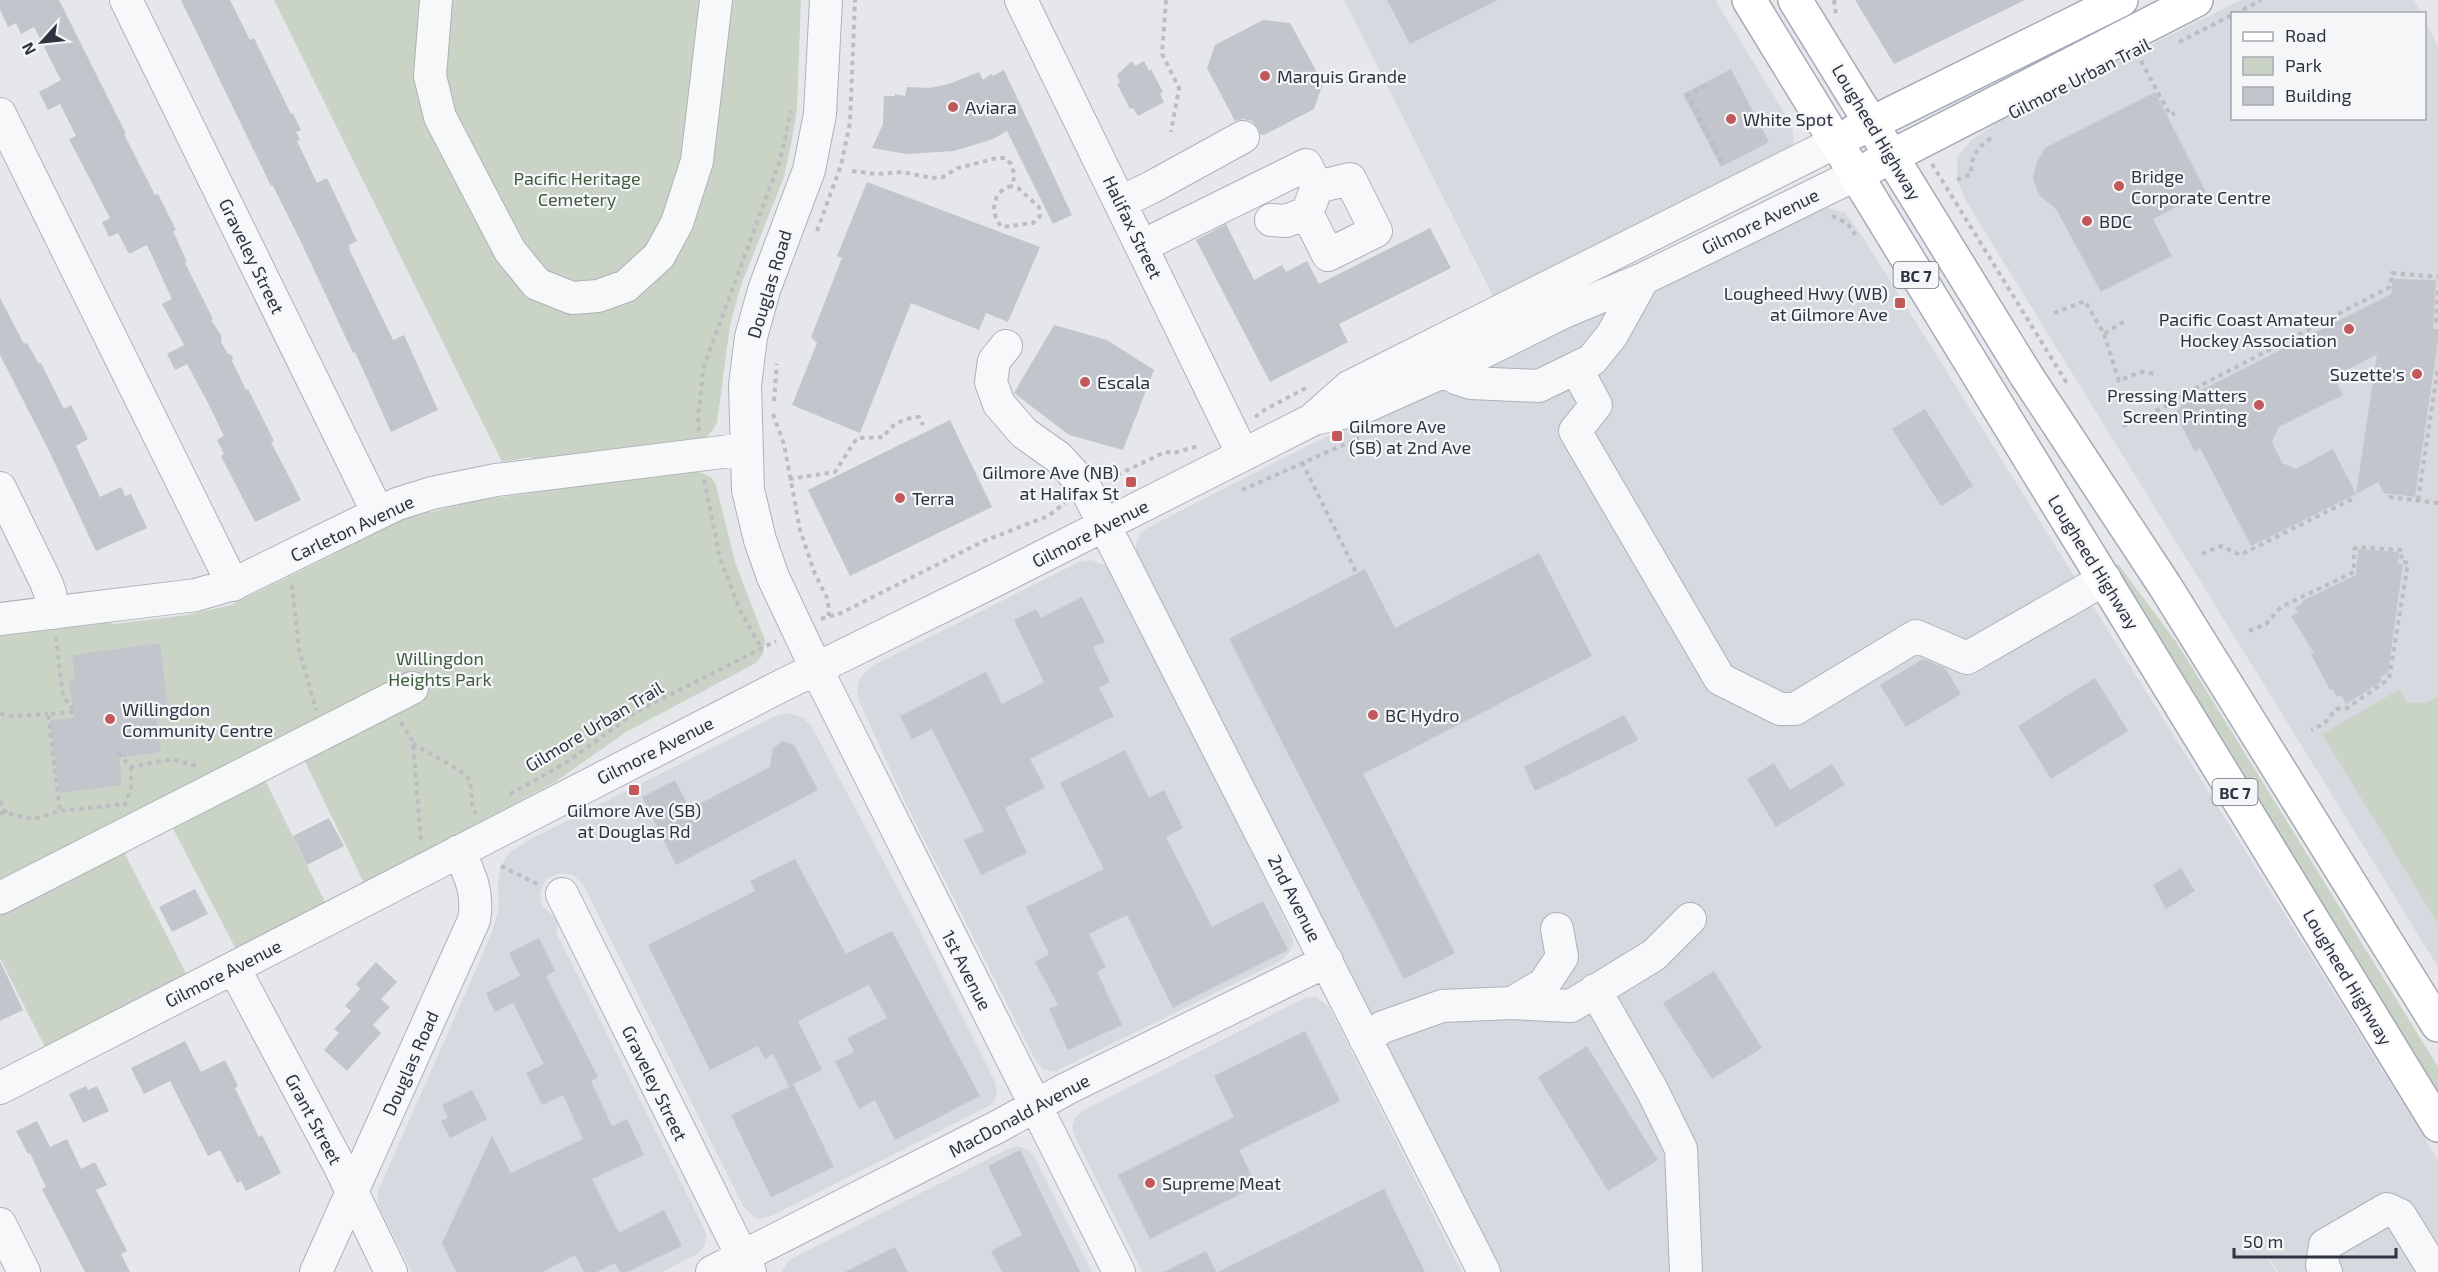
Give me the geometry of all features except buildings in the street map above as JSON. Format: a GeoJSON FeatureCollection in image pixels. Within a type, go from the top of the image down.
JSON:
{"type":"FeatureCollection","features":[{"type":"Feature","properties":{"kind":"main road","name":"Lougheed Highway"},"geometry":{"type":"LineString","coordinates":[[1749,0],[2438,1125]]}},
{"type":"Feature","properties":{"kind":"main road","name":"Lougheed Highway"},"geometry":{"type":"LineString","coordinates":[[1795,0],[1872,123],[1905,150],[2026,375],[2165,586],[2438,1025]]}},
{"type":"Feature","properties":{"kind":"main road","name":"Gilmore Avenue"},"geometry":{"type":"LineString","coordinates":[[1836,142],[2121,0]]}},
{"type":"Feature","properties":{"kind":"main road","name":"Gilmore Avenue"},"geometry":{"type":"LineString","coordinates":[[1855,175],[2196,0]]}},
{"type":"Feature","properties":{"kind":"street","name":"Graveley Street"},"geometry":{"type":"LineString","coordinates":[[126,0],[378,513]]}},
{"type":"Feature","properties":{"kind":"street"},"geometry":{"type":"LineString","coordinates":[[436,0],[430,76],[440,117],[510,250],[537,284],[572,298],[598,296],[626,286],[659,256],[677,224],[696,161],[716,0]]}},
{"type":"Feature","properties":{"kind":"street","name":"Douglas Road"},"geometry":{"type":"LineString","coordinates":[[816,668],[773,577],[760,540],[748,490],[745,385],[751,337],[764,290],[809,170],[820,114],[826,0]]}},
{"type":"Feature","properties":{"kind":"street","name":"Halifax Street"},"geometry":{"type":"LineString","coordinates":[[1021,0],[1243,455]]}},
{"type":"Feature","properties":{"kind":"street"},"geometry":{"type":"LineString","coordinates":[[0,114],[233,585]]}},
{"type":"Feature","properties":{"kind":"street"},"geometry":{"type":"LineString","coordinates":[[1121,202],[1244,136]]}},
{"type":"Feature","properties":{"kind":"street","name":"Gilmore Avenue"},"geometry":{"type":"LineString","coordinates":[[1314,419],[1349,387],[1836,142]]}},
{"type":"Feature","properties":{"kind":"street"},"geometry":{"type":"LineString","coordinates":[[1142,246],[1305,165],[1312,200],[1286,221],[1271,220]]}},
{"type":"Feature","properties":{"kind":"street","name":"Gilmore Avenue"},"geometry":{"type":"LineString","coordinates":[[0,1088],[816,668],[1314,419],[1360,409],[1445,371],[1564,312],[1643,279],[1855,175]]}},
{"type":"Feature","properties":{"kind":"street"},"geometry":{"type":"LineString","coordinates":[[1445,371],[1471,383],[1539,386],[1592,360],[1612,335],[1643,279]]}},
{"type":"Feature","properties":{"kind":"street","name":"2nd Avenue"},"geometry":{"type":"LineString","coordinates":[[1006,346],[994,361],[992,382],[999,404],[1024,433],[1058,457],[1087,491],[1484,1272]]}},
{"type":"Feature","properties":{"kind":"street"},"geometry":{"type":"LineString","coordinates":[[1576,368],[1596,405],[1575,431],[1714,669],[1720,679],[1779,710],[1795,709],[1916,636],[1967,658],[2105,579]]}},
{"type":"Feature","properties":{"kind":"street","name":"Carleton Avenue"},"geometry":{"type":"LineString","coordinates":[[0,619],[196,596],[233,585],[378,513],[432,493],[496,480],[746,448]]}},
{"type":"Feature","properties":{"kind":"street"},"geometry":{"type":"LineString","coordinates":[[0,488],[46,582],[50,593],[52,613]]}},
{"type":"Feature","properties":{"kind":"street","name":"1st Avenue"},"geometry":{"type":"LineString","coordinates":[[816,668],[1119,1272]]}},
{"type":"Feature","properties":{"kind":"street"},"geometry":{"type":"LineString","coordinates":[[0,898],[401,694]]}},
{"type":"Feature","properties":{"kind":"street","name":"Douglas Road"},"geometry":{"type":"LineString","coordinates":[[316,1272],[474,920],[475,885],[459,851]]}},
{"type":"Feature","properties":{"kind":"street","name":"Graveley Street"},"geometry":{"type":"LineString","coordinates":[[562,894],[746,1265]]}},
{"type":"Feature","properties":{"kind":"street"},"geometry":{"type":"LineString","coordinates":[[1365,1039],[1383,1027],[1442,1006],[1512,1003],[1570,1006],[1690,919]]}},
{"type":"Feature","properties":{"kind":"street"},"geometry":{"type":"LineString","coordinates":[[1512,1003],[1544,984],[1562,957],[1557,929]]}},
{"type":"Feature","properties":{"kind":"street","name":"MacDonald Avenue"},"geometry":{"type":"LineString","coordinates":[[712,1272],[746,1265],[1035,1105],[1327,962]]}},
{"type":"Feature","properties":{"kind":"street","name":"Grant Street"},"geometry":{"type":"LineString","coordinates":[[234,968],[353,1192],[392,1272]]}},
{"type":"Feature","properties":{"kind":"street"},"geometry":{"type":"LineString","coordinates":[[1595,990],[1652,1090],[1681,1149],[1686,1272]]}},
{"type":"Feature","properties":{"kind":"street"},"geometry":{"type":"LineString","coordinates":[[2326,1272],[2322,1265],[2325,1245],[2387,1209],[2400,1215],[2434,1272]]}},
{"type":"Feature","properties":{"kind":"street"},"geometry":{"type":"LineString","coordinates":[[0,1224],[24,1272]]}},
{"type":"Feature","properties":{"kind":"path"},"geometry":{"type":"LineString","coordinates":[[1166,0],[1162,54],[1179,88],[1171,132]]}},
{"type":"Feature","properties":{"kind":"path","name":"Gilmore Urban Trail"},"geometry":{"type":"LineString","coordinates":[[2238,12],[2261,0]]}},
{"type":"Feature","properties":{"kind":"path","name":"Gilmore Urban Trail"},"geometry":{"type":"LineString","coordinates":[[2172,46],[2231,16]]}},
{"type":"Feature","properties":{"kind":"path","name":"Gilmore Urban Trail"},"geometry":{"type":"LineString","coordinates":[[2131,66],[2151,56]]}},
{"type":"Feature","properties":{"kind":"path"},"geometry":{"type":"LineString","coordinates":[[2141,61],[2170,115],[2175,113]]}},
{"type":"Feature","properties":{"kind":"path"},"geometry":{"type":"LineString","coordinates":[[1706,86],[1688,95],[1722,163]]}},
{"type":"Feature","properties":{"kind":"path","name":"Gilmore Urban Trail"},"geometry":{"type":"LineString","coordinates":[[1957,180],[1971,174],[1973,156],[1978,147],[1999,134]]}},
{"type":"Feature","properties":{"kind":"path"},"geometry":{"type":"LineString","coordinates":[[1905,150],[1952,197]]}},
{"type":"Feature","properties":{"kind":"path"},"geometry":{"type":"LineString","coordinates":[[852,171],[877,174],[902,172],[932,178],[943,177],[958,168],[1005,158],[1011,164],[1015,176],[1011,186],[1002,189],[997,195],[993,212],[996,220],[1002,227],[1033,223],[1040,216],[1039,207],[1018,188],[1011,186]]}},
{"type":"Feature","properties":{"kind":"path"},"geometry":{"type":"LineString","coordinates":[[1830,216],[1847,223],[1857,237]]}},
{"type":"Feature","properties":{"kind":"path"},"geometry":{"type":"LineString","coordinates":[[2123,426],[2166,406],[2190,391],[2390,287],[2392,273],[2438,277]]}},
{"type":"Feature","properties":{"kind":"path"},"geometry":{"type":"LineString","coordinates":[[2438,291],[2438,323]]}},
{"type":"Feature","properties":{"kind":"path"},"geometry":{"type":"LineString","coordinates":[[2054,313],[2085,301],[2104,334],[2120,381],[2140,372],[2158,374]]}},
{"type":"Feature","properties":{"kind":"path"},"geometry":{"type":"LineString","coordinates":[[2104,334],[2125,321]]}},
{"type":"Feature","properties":{"kind":"path"},"geometry":{"type":"LineString","coordinates":[[2418,500],[2438,367]]}},
{"type":"Feature","properties":{"kind":"path"},"geometry":{"type":"LineString","coordinates":[[789,479],[835,472],[857,438],[884,437],[887,428],[909,418],[919,417],[923,425]]}},
{"type":"Feature","properties":{"kind":"path"},"geometry":{"type":"LineString","coordinates":[[784,444],[800,530],[828,600],[827,617],[841,613],[984,541],[1048,516],[1069,500],[1154,456],[1165,452],[1183,451],[1188,447]]}},
{"type":"Feature","properties":{"kind":"path"},"geometry":{"type":"LineString","coordinates":[[1302,462],[1357,574]]}},
{"type":"Feature","properties":{"kind":"path"},"geometry":{"type":"LineString","coordinates":[[1242,490],[1286,469]]}},
{"type":"Feature","properties":{"kind":"path","name":"Gilmore Urban Trail"},"geometry":{"type":"LineString","coordinates":[[507,796],[567,762],[636,712],[761,648],[740,610],[720,558],[704,473]]}},
{"type":"Feature","properties":{"kind":"path"},"geometry":{"type":"LineString","coordinates":[[2389,497],[2438,503]]}},
{"type":"Feature","properties":{"kind":"path"},"geometry":{"type":"LineString","coordinates":[[2202,554],[2222,546],[2240,555],[2352,499]]}},
{"type":"Feature","properties":{"kind":"path"},"geometry":{"type":"LineString","coordinates":[[2249,631],[2266,624],[2281,607],[2354,572],[2354,549],[2359,547],[2402,550],[2401,561],[2408,563],[2390,679],[2346,708],[2336,709],[2324,724],[2311,730]]}},
{"type":"Feature","properties":{"kind":"path"},"geometry":{"type":"LineString","coordinates":[[291,581],[299,649],[316,710],[308,717]]}},
{"type":"Feature","properties":{"kind":"path"},"geometry":{"type":"LineString","coordinates":[[0,714],[13,716],[75,712],[63,696],[52,613]]}},
{"type":"Feature","properties":{"kind":"path"},"geometry":{"type":"LineString","coordinates":[[401,694],[413,742],[419,834],[422,846]]}},
{"type":"Feature","properties":{"kind":"path"},"geometry":{"type":"LineString","coordinates":[[48,714],[60,811]]}},
{"type":"Feature","properties":{"kind":"path"},"geometry":{"type":"LineString","coordinates":[[413,742],[465,775],[470,788],[472,806],[478,818]]}},
{"type":"Feature","properties":{"kind":"path"},"geometry":{"type":"LineString","coordinates":[[118,753],[131,767],[172,759],[199,766],[205,773]]}},
{"type":"Feature","properties":{"kind":"path"},"geometry":{"type":"LineString","coordinates":[[0,801],[6,813]]}},
{"type":"Feature","properties":{"kind":"path"},"geometry":{"type":"LineString","coordinates":[[0,813],[32,819],[60,811],[125,804],[134,828]]}},
{"type":"Feature","properties":{"kind":"path"},"geometry":{"type":"LineString","coordinates":[[501,866],[562,894]]}},
{"type":"Feature","properties":{"kind":"shaded area"},"geometry":{"type":"Polygon","coordinates":[[[1344,0],[1715,0],[1787,117],[1793,131],[1794,142],[1790,151],[1495,300],[1344,0]]]}},
{"type":"Feature","properties":{"kind":"shaded area"},"geometry":{"type":"Polygon","coordinates":[[[2241,0],[2414,0],[2420,12],[2231,12],[2231,120],[2426,120],[2426,22],[2438,47],[2438,967],[1966,201],[1957,180],[1957,158],[1970,141],[2004,118],[2241,0]]]}},
{"type":"Feature","properties":{"kind":"shaded area"},"geometry":{"type":"Polygon","coordinates":[[[1828,208],[1845,213],[1861,234],[2438,1160],[2438,1272],[2279,1272],[2262,1248],[2276,1272],[1496,1272],[1136,559],[1136,543],[1141,532],[1149,527],[1321,439],[1387,412],[1573,319],[1665,287],[1817,211],[1828,208]]]}},
{"type":"Feature","properties":{"kind":"shaded area"},"geometry":{"type":"Polygon","coordinates":[[[1091,560],[1105,565],[1117,579],[1291,933],[1293,942],[1290,951],[1282,960],[1054,1072],[1043,1069],[1035,1059],[907,806],[859,701],[857,690],[860,678],[872,666],[1079,562],[1091,560]]]}},
{"type":"Feature","properties":{"kind":"shaded area"},"geometry":{"type":"Polygon","coordinates":[[[787,713],[802,717],[812,727],[914,919],[995,1082],[997,1094],[995,1100],[989,1106],[771,1216],[759,1219],[754,1217],[743,1206],[583,884],[573,875],[559,873],[547,879],[543,885],[540,894],[542,905],[557,920],[556,932],[703,1226],[706,1234],[705,1245],[697,1254],[662,1272],[412,1272],[378,1205],[378,1191],[492,933],[499,907],[498,883],[501,866],[510,852],[527,841],[775,716],[787,713]]]}},
{"type":"Feature","properties":{"kind":"shaded area"},"geometry":{"type":"Polygon","coordinates":[[[1316,997],[1329,1007],[1462,1272],[1142,1272],[1075,1137],[1072,1128],[1075,1118],[1084,1110],[1305,998],[1316,997]]]}},
{"type":"Feature","properties":{"kind":"shaded area"},"geometry":{"type":"Polygon","coordinates":[[[1019,1146],[1034,1156],[1092,1272],[782,1272],[787,1262],[795,1257],[1010,1148],[1019,1146]]]}},
{"type":"Feature","properties":{"kind":"green space","name":"Pacific Heritage Cemetery"},"geometry":{"type":"Polygon","coordinates":[[[274,0],[801,0],[797,109],[784,177],[741,285],[730,325],[717,423],[709,435],[700,440],[540,462],[530,457],[502,462],[274,0]]]}},
{"type":"Feature","properties":{"kind":"green space","name":"Willingdon Heights Park"},"geometry":{"type":"Polygon","coordinates":[[[697,471],[711,477],[716,485],[735,562],[765,640],[763,654],[756,663],[626,732],[555,782],[365,885],[293,737],[264,778],[328,908],[238,953],[170,823],[122,848],[189,979],[48,1053],[0,958],[0,635],[105,621],[114,624],[187,615],[231,605],[335,554],[341,546],[421,509],[431,512],[479,500],[533,493],[541,487],[697,471]]]}},
{"type":"Feature","properties":{"kind":"green space"},"geometry":{"type":"Polygon","coordinates":[[[2118,564],[2177,643],[2438,1067],[2438,1095],[2114,567],[2118,564]]]}},
{"type":"Feature","properties":{"kind":"green space"},"geometry":{"type":"Polygon","coordinates":[[[2400,689],[2407,703],[2427,703],[2438,696],[2438,924],[2322,734],[2400,689]]]}},
{"type":"Feature","properties":{"kind":"place","name":"Marquis Grande"},"geometry":{"type":"Point","coordinates":[1265,76]}},
{"type":"Feature","properties":{"kind":"place","name":"Aviara"},"geometry":{"type":"Point","coordinates":[953,107]}},
{"type":"Feature","properties":{"kind":"place","name":"White Spot"},"geometry":{"type":"Point","coordinates":[1731,119]}},
{"type":"Feature","properties":{"kind":"place","name":"Bridge Corporate Centre"},"geometry":{"type":"Point","coordinates":[2119,186]}},
{"type":"Feature","properties":{"kind":"place","name":"BDC"},"geometry":{"type":"Point","coordinates":[2087,221]}},
{"type":"Feature","properties":{"kind":"place","name":"Lougheed Hwy (WB) at Gilmore Ave"},"geometry":{"type":"Point","coordinates":[1900,303]}},
{"type":"Feature","properties":{"kind":"place","name":"Pacific Coast Amateur Hockey Association"},"geometry":{"type":"Point","coordinates":[2349,329]}},
{"type":"Feature","properties":{"kind":"place","name":"Suzette's"},"geometry":{"type":"Point","coordinates":[2417,374]}},
{"type":"Feature","properties":{"kind":"place","name":"Escala"},"geometry":{"type":"Point","coordinates":[1085,382]}},
{"type":"Feature","properties":{"kind":"place","name":"Pressing Matters Screen Printing"},"geometry":{"type":"Point","coordinates":[2259,405]}},
{"type":"Feature","properties":{"kind":"place","name":"Gilmore Ave (SB) at 2nd Ave"},"geometry":{"type":"Point","coordinates":[1337,436]}},
{"type":"Feature","properties":{"kind":"place","name":"Gilmore Ave (NB) at Halifax St"},"geometry":{"type":"Point","coordinates":[1131,482]}},
{"type":"Feature","properties":{"kind":"place","name":"Terra"},"geometry":{"type":"Point","coordinates":[900,498]}},
{"type":"Feature","properties":{"kind":"place","name":"BC Hydro"},"geometry":{"type":"Point","coordinates":[1373,715]}},
{"type":"Feature","properties":{"kind":"place","name":"Willingdon Community Centre"},"geometry":{"type":"Point","coordinates":[110,719]}},
{"type":"Feature","properties":{"kind":"place","name":"Gilmore Ave (SB) at Douglas Rd"},"geometry":{"type":"Point","coordinates":[634,790]}},
{"type":"Feature","properties":{"kind":"place","name":"Supreme Meat"},"geometry":{"type":"Point","coordinates":[1150,1183]}}]}
